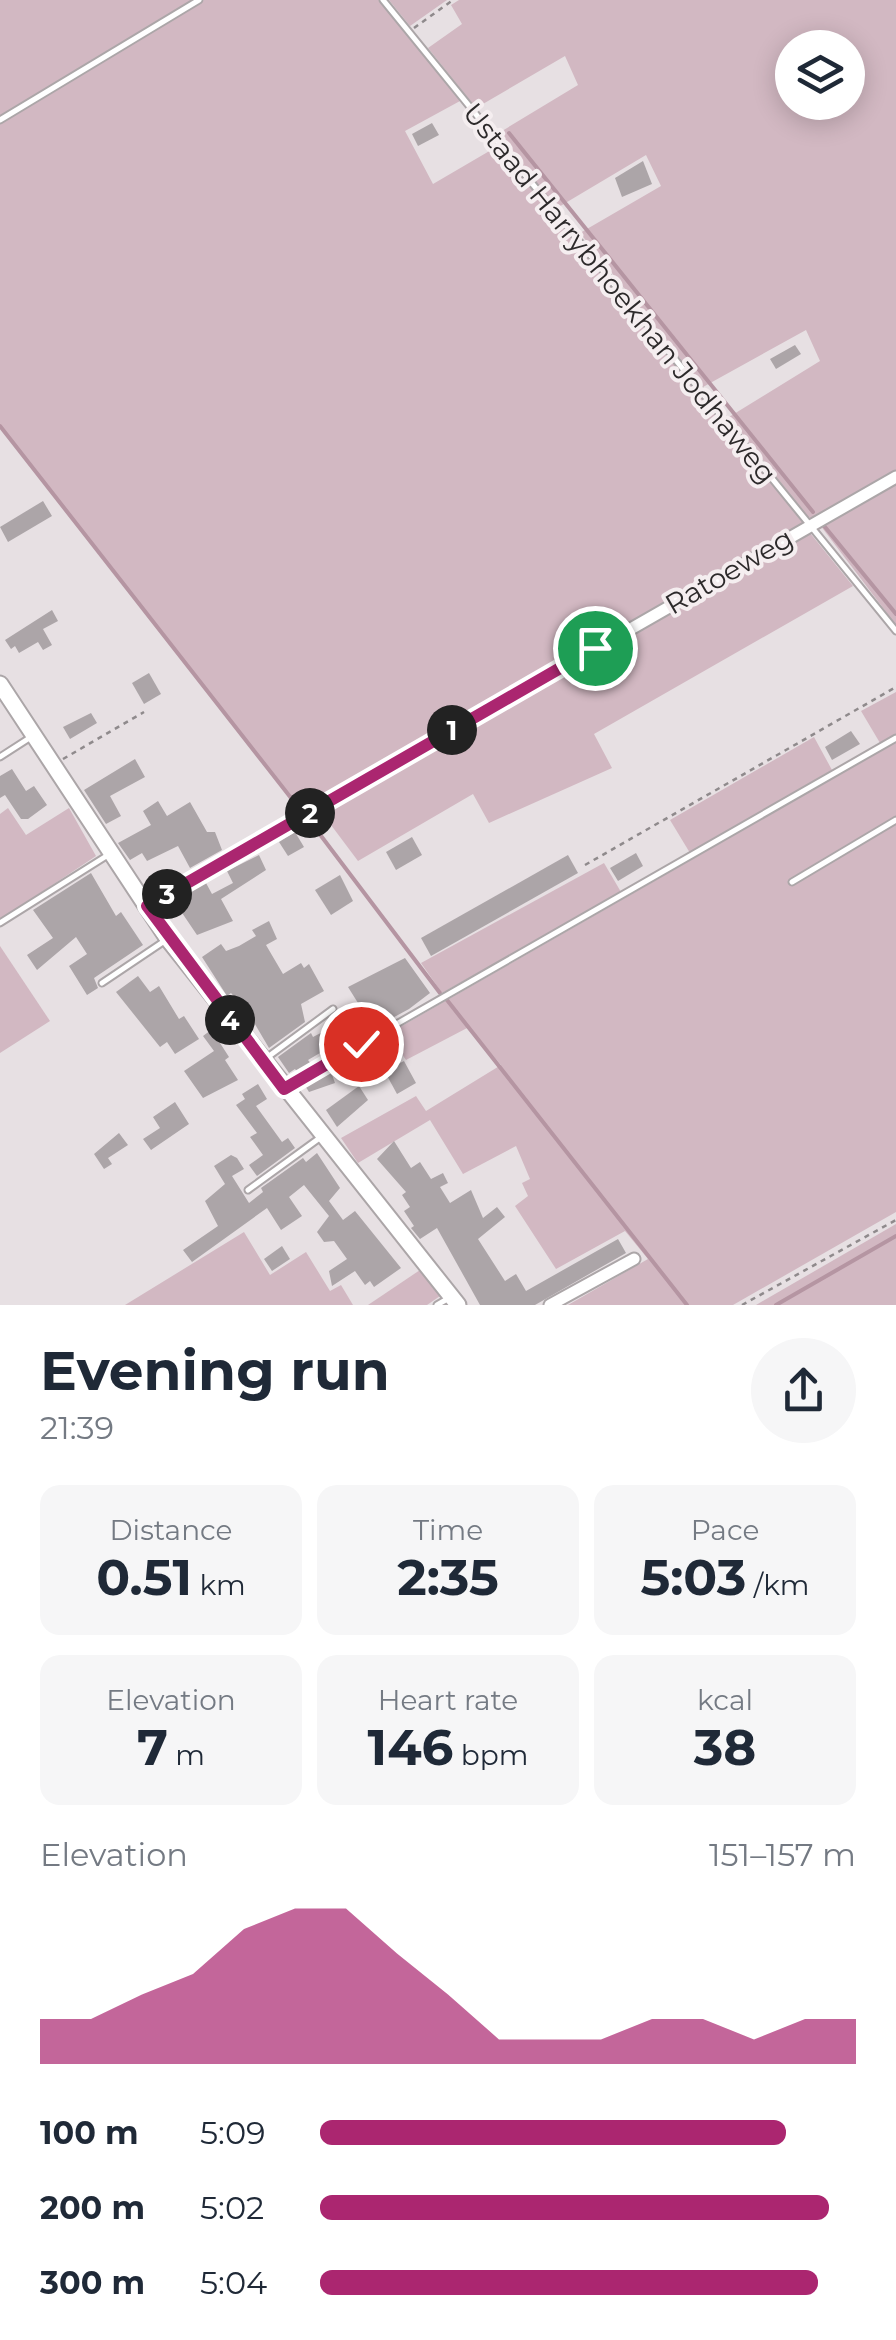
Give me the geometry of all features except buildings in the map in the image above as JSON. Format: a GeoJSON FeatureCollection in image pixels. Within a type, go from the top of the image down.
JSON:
{"type":"FeatureCollection","features":[{"type":"Feature","properties":{"kind":"main road"},"geometry":{"type":"LineString","coordinates":[[0,684],[168,939],[449,1302]]}},
{"type":"Feature","properties":{"kind":"street","name":"Ratoeweg"},"geometry":{"type":"LineString","coordinates":[[147,906],[896,477]]}},
{"type":"Feature","properties":{"kind":"street"},"geometry":{"type":"LineString","coordinates":[[550,1305],[634,1260]]}},
{"type":"Feature","properties":{"kind":"lane"},"geometry":{"type":"LineString","coordinates":[[0,120],[199,0]]}},
{"type":"Feature","properties":{"kind":"lane","name":"Ustaad Harrybhoekhan Jodhaweg"},"geometry":{"type":"LineString","coordinates":[[383,0],[896,631]]}},
{"type":"Feature","properties":{"kind":"lane"},"geometry":{"type":"LineString","coordinates":[[0,756],[34,736]]}},
{"type":"Feature","properties":{"kind":"lane"},"geometry":{"type":"LineString","coordinates":[[284,1089],[896,738]]}},
{"type":"Feature","properties":{"kind":"lane"},"geometry":{"type":"LineString","coordinates":[[792,882],[896,820]]}},
{"type":"Feature","properties":{"kind":"lane"},"geometry":{"type":"LineString","coordinates":[[0,923],[110,853]]}},
{"type":"Feature","properties":{"kind":"lane"},"geometry":{"type":"LineString","coordinates":[[102,983],[168,939]]}},
{"type":"Feature","properties":{"kind":"lane"},"geometry":{"type":"LineString","coordinates":[[263,1061],[332,1009]]}},
{"type":"Feature","properties":{"kind":"lane"},"geometry":{"type":"LineString","coordinates":[[248,1190],[321,1137]]}},
{"type":"Feature","properties":{"kind":"path"},"geometry":{"type":"LineString","coordinates":[[409,32],[453,0]]}},
{"type":"Feature","properties":{"kind":"path"},"geometry":{"type":"LineString","coordinates":[[585,865],[896,686]]}},
{"type":"Feature","properties":{"kind":"path"},"geometry":{"type":"LineString","coordinates":[[54,766],[144,712]]}},
{"type":"Feature","properties":{"kind":"path"},"geometry":{"type":"LineString","coordinates":[[742,1305],[896,1220]]}},
{"type":"Feature","properties":{"kind":"shaded area"},"geometry":{"type":"Polygon","coordinates":[[[0,0],[194,0],[0,117],[0,0]]]}},
{"type":"Feature","properties":{"kind":"shaded area"},"geometry":{"type":"Polygon","coordinates":[[[204,0],[379,0],[460,101],[405,131],[433,184],[498,146],[804,524],[302,812],[0,426],[0,123],[204,0]]]}},
{"type":"Feature","properties":{"kind":"shaded area"},"geometry":{"type":"Polygon","coordinates":[[[389,0],[447,0],[410,26],[389,0]]]}},
{"type":"Feature","properties":{"kind":"shaded area"},"geometry":{"type":"Polygon","coordinates":[[[459,0],[896,0],[896,473],[815,519],[808,517],[729,417],[820,361],[806,330],[703,387],[580,233],[661,186],[646,155],[557,208],[497,134],[578,85],[565,56],[476,108],[428,48],[462,24],[451,5],[459,0]]]}},
{"type":"Feature","properties":{"kind":"shaded area"},"geometry":{"type":"Polygon","coordinates":[[[896,480],[896,625],[820,525],[896,480]]]}},
{"type":"Feature","properties":{"kind":"shaded area"},"geometry":{"type":"Polygon","coordinates":[[[810,533],[853,586],[594,734],[612,768],[489,823],[473,794],[358,861],[325,817],[324,808],[810,533]]]}},
{"type":"Feature","properties":{"kind":"shaded area"},"geometry":{"type":"Polygon","coordinates":[[[896,692],[896,734],[880,743],[861,711],[896,692]]]}},
{"type":"Feature","properties":{"kind":"shaded area"},"geometry":{"type":"Polygon","coordinates":[[[814,737],[832,770],[690,853],[670,820],[814,737]]]}},
{"type":"Feature","properties":{"kind":"shaded area"},"geometry":{"type":"Polygon","coordinates":[[[896,742],[896,1212],[733,1305],[568,1305],[648,1259],[625,1231],[556,1269],[515,1206],[528,1196],[522,1183],[530,1179],[516,1146],[463,1174],[430,1120],[358,1163],[341,1138],[416,1096],[426,1111],[501,1065],[469,1027],[406,1060],[388,1034],[896,742]]]}},
{"type":"Feature","properties":{"kind":"shaded area"},"geometry":{"type":"Polygon","coordinates":[[[8,808],[26,835],[69,808],[96,856],[0,920],[0,814],[8,808]]]}},
{"type":"Feature","properties":{"kind":"shaded area"},"geometry":{"type":"Polygon","coordinates":[[[604,863],[621,892],[442,993],[421,963],[604,863]]]}},
{"type":"Feature","properties":{"kind":"shaded area"},"geometry":{"type":"Polygon","coordinates":[[[0,946],[50,1021],[0,1053],[0,946]]]}},
{"type":"Feature","properties":{"kind":"shaded area"},"geometry":{"type":"Polygon","coordinates":[[[896,1224],[896,1305],[756,1305],[896,1224]]]}},
{"type":"Feature","properties":{"kind":"shaded area"},"geometry":{"type":"Polygon","coordinates":[[[244,1232],[270,1275],[306,1252],[330,1291],[341,1285],[353,1305],[125,1305],[244,1232]]]}},
{"type":"Feature","properties":{"kind":"shaded area"},"geometry":{"type":"Polygon","coordinates":[[[423,1268],[443,1294],[427,1305],[368,1305],[423,1268]]]}},
{"type":"Feature","properties":{"kind":"waterway"},"geometry":{"type":"LineString","coordinates":[[509,133],[813,512]]}},
{"type":"Feature","properties":{"kind":"waterway"},"geometry":{"type":"LineString","coordinates":[[0,426],[302,812]]}},
{"type":"Feature","properties":{"kind":"waterway"},"geometry":{"type":"LineString","coordinates":[[825,527],[896,614]]}},
{"type":"Feature","properties":{"kind":"waterway"},"geometry":{"type":"LineString","coordinates":[[309,820],[440,993]]}},
{"type":"Feature","properties":{"kind":"waterway"},"geometry":{"type":"LineString","coordinates":[[447,1000],[687,1305]]}},
{"type":"Feature","properties":{"kind":"waterway"},"geometry":{"type":"LineString","coordinates":[[776,1305],[896,1236]]}},
{"type":"Feature","properties":{"kind":"route"},"geometry":{"type":"LineString","coordinates":[[361,1044],[284,1089],[147,906],[595,648]]}}]}
